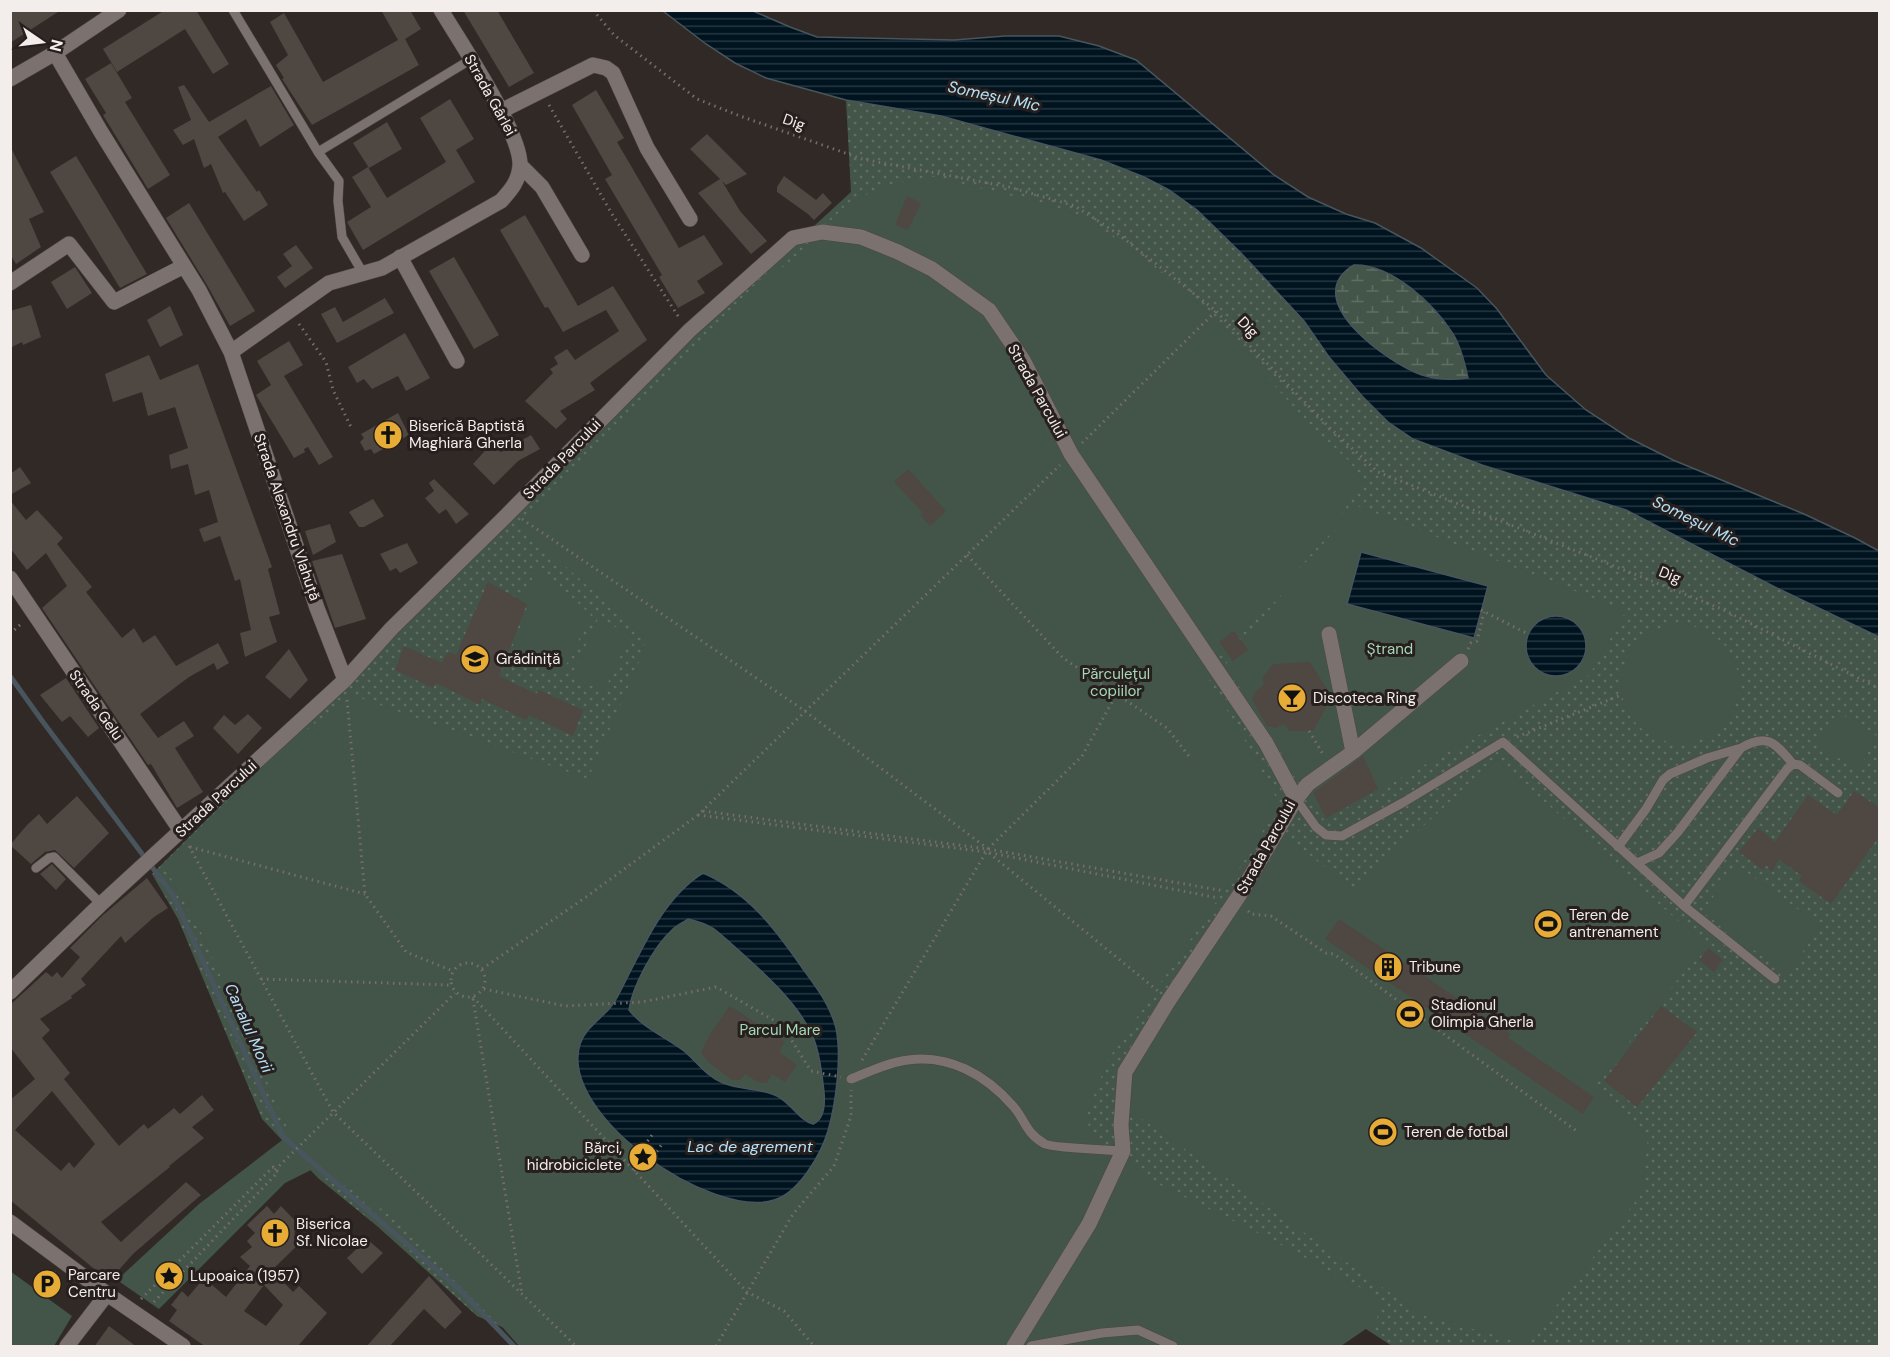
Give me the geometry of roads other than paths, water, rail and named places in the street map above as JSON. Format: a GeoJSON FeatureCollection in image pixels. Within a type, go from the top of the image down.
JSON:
{"type":"FeatureCollection","features":[{"type":"Feature","properties":{"kind":"street"},"geometry":{"type":"LineString","coordinates":[[10,79],[55,53],[119,10]]}},
{"type":"Feature","properties":{"kind":"street","name":"Strada Gârlei"},"geometry":{"type":"LineString","coordinates":[[400,257],[501,201],[515,186],[520,165],[517,144],[501,111],[441,10]]}},
{"type":"Feature","properties":{"kind":"street","name":"Strada Alexandru Vlahuță"},"geometry":{"type":"LineString","coordinates":[[55,53],[101,132],[200,290],[231,352],[317,608],[345,680]]}},
{"type":"Feature","properties":{"kind":"street"},"geometry":{"type":"LineString","coordinates":[[501,111],[593,65],[606,68],[613,73],[646,148],[690,219]]}},
{"type":"Feature","properties":{"kind":"street"},"geometry":{"type":"LineString","coordinates":[[520,165],[542,187],[582,255]]}},
{"type":"Feature","properties":{"kind":"street","name":"Strada Parcului"},"geometry":{"type":"LineString","coordinates":[[10,992],[101,904],[345,680],[391,629],[688,332],[793,238],[822,232],[861,237],[932,269],[989,310],[1023,360],[1071,454],[1266,743],[1296,799],[1238,898],[1169,1000],[1125,1072],[1121,1125],[1123,1151],[1089,1224],[1014,1347]]}},
{"type":"Feature","properties":{"kind":"street"},"geometry":{"type":"LineString","coordinates":[[10,284],[69,244],[114,302],[184,266]]}},
{"type":"Feature","properties":{"kind":"street"},"geometry":{"type":"LineString","coordinates":[[231,352],[329,283],[364,275],[400,257],[457,361]]}},
{"type":"Feature","properties":{"kind":"street","name":"Strada Gelu"},"geometry":{"type":"LineString","coordinates":[[10,578],[181,831]]}},
{"type":"Feature","properties":{"kind":"street"},"geometry":{"type":"LineString","coordinates":[[1329,634],[1353,752]]}},
{"type":"Feature","properties":{"kind":"street"},"geometry":{"type":"LineString","coordinates":[[1296,799],[1308,784],[1353,752],[1461,661]]}},
{"type":"Feature","properties":{"kind":"street"},"geometry":{"type":"LineString","coordinates":[[10,1222],[183,1347]]}},
{"type":"Feature","properties":{"kind":"street"},"geometry":{"type":"LineString","coordinates":[[67,1347],[107,1294]]}},
{"type":"Feature","properties":{"kind":"lane"},"geometry":{"type":"LineString","coordinates":[[233,10],[318,152],[339,181],[338,201],[342,237],[364,275]]}},
{"type":"Feature","properties":{"kind":"lane"},"geometry":{"type":"LineString","coordinates":[[318,152],[470,60]]}},
{"type":"Feature","properties":{"kind":"lane"},"geometry":{"type":"LineString","coordinates":[[1618,847],[1646,809],[1663,780],[1670,774],[1707,758],[1741,748],[1752,741],[1771,742],[1778,746],[1793,765]]}},
{"type":"Feature","properties":{"kind":"lane"},"geometry":{"type":"LineString","coordinates":[[1296,799],[1316,827],[1326,835],[1342,836],[1404,802],[1503,742],[1684,906],[1775,979]]}},
{"type":"Feature","properties":{"kind":"lane"},"geometry":{"type":"LineString","coordinates":[[1636,863],[1659,853],[1678,832],[1741,748]]}},
{"type":"Feature","properties":{"kind":"lane"},"geometry":{"type":"LineString","coordinates":[[1684,906],[1787,769],[1793,765],[1800,765],[1838,793]]}},
{"type":"Feature","properties":{"kind":"lane"},"geometry":{"type":"LineString","coordinates":[[36,868],[54,857],[101,904]]}},
{"type":"Feature","properties":{"kind":"lane"},"geometry":{"type":"LineString","coordinates":[[851,1079],[906,1060],[934,1059],[966,1068],[993,1085],[1015,1108],[1025,1128],[1046,1144],[1123,1151]]}},
{"type":"Feature","properties":{"kind":"lane"},"geometry":{"type":"LineString","coordinates":[[1031,1347],[1102,1333],[1138,1330],[1173,1347]]}},
{"type":"Feature","properties":{"kind":"water","name":"Someșul Mic"},"geometry":{"type":"Polygon","coordinates":[[[663,11],[753,11],[817,37],[954,40],[1005,36],[1059,36],[1099,46],[1136,60],[1274,175],[1308,197],[1346,214],[1375,223],[1421,248],[1477,288],[1497,309],[1546,375],[1586,410],[1629,438],[1673,460],[1804,514],[1879,551],[1879,637],[1781,590],[1626,510],[1482,465],[1413,439],[1388,422],[1362,396],[1329,357],[1304,321],[1241,253],[1197,210],[1169,190],[1144,177],[1101,160],[941,116],[846,100],[766,78],[735,63],[663,11]],[[1354,265],[1339,279],[1336,295],[1342,312],[1354,328],[1389,358],[1422,375],[1445,379],[1468,378],[1456,339],[1435,310],[1397,278],[1368,266],[1354,265]]]}},
{"type":"Feature","properties":{"kind":"water"},"geometry":{"type":"Polygon","coordinates":[[[1361,552],[1488,586],[1474,638],[1347,604],[1361,552]]]}},
{"type":"Feature","properties":{"kind":"water"},"geometry":{"type":"Polygon","coordinates":[[[1556,616],[1577,625],[1586,646],[1577,667],[1556,676],[1535,667],[1526,646],[1535,625],[1556,616]]]}},
{"type":"Feature","properties":{"kind":"water","name":"Lac de agrement"},"geometry":{"type":"Polygon","coordinates":[[[703,873],[719,881],[747,901],[771,926],[818,990],[827,1004],[836,1028],[838,1052],[836,1093],[825,1140],[808,1172],[792,1190],[774,1200],[747,1202],[714,1194],[680,1178],[646,1156],[615,1130],[592,1101],[579,1072],[582,1039],[613,1004],[656,924],[677,895],[703,873]],[[688,919],[665,937],[651,956],[634,990],[629,1010],[648,1027],[684,1051],[717,1080],[777,1096],[808,1122],[813,1124],[817,1122],[823,1110],[824,1101],[820,1064],[813,1037],[799,1012],[768,977],[714,929],[688,919]]]}},
{"type":"Feature","properties":{"kind":"waterway","name":"Canalul Morii"},"geometry":{"type":"LineString","coordinates":[[10,676],[173,895],[283,1137],[459,1289],[514,1346]]}},
{"type":"Feature","properties":{"kind":"place","name":"Biserică Baptistă Maghiară Gherla"},"geometry":{"type":"Point","coordinates":[388,435]}},
{"type":"Feature","properties":{"kind":"place","name":"Grădiniță"},"geometry":{"type":"Point","coordinates":[475,659]}},
{"type":"Feature","properties":{"kind":"place","name":"Discoteca Ring"},"geometry":{"type":"Point","coordinates":[1292,698]}},
{"type":"Feature","properties":{"kind":"place","name":"Teren de antrenament"},"geometry":{"type":"Point","coordinates":[1548,924]}},
{"type":"Feature","properties":{"kind":"place","name":"Tribune"},"geometry":{"type":"Point","coordinates":[1388,967]}},
{"type":"Feature","properties":{"kind":"place","name":"Stadionul Olimpia Gherla"},"geometry":{"type":"Point","coordinates":[1410,1014]}},
{"type":"Feature","properties":{"kind":"place","name":"Teren de fotbal"},"geometry":{"type":"Point","coordinates":[1383,1132]}},
{"type":"Feature","properties":{"kind":"place","name":"Bărci, hidrobiciclete"},"geometry":{"type":"Point","coordinates":[643,1157]}},
{"type":"Feature","properties":{"kind":"place","name":"Biserica Sf. Nicolae"},"geometry":{"type":"Point","coordinates":[275,1233]}},
{"type":"Feature","properties":{"kind":"place","name":"Lupoaica (1957)"},"geometry":{"type":"Point","coordinates":[169,1276]}},
{"type":"Feature","properties":{"kind":"place","name":"Parcare Centru"},"geometry":{"type":"Point","coordinates":[47,1284]}},
{"type":"Feature","properties":{"kind":"park label","name":"Ștrand"},"geometry":{"type":"Point","coordinates":[1390,649]}},
{"type":"Feature","properties":{"kind":"park label","name":"Părculețul copiilor"},"geometry":{"type":"Point","coordinates":[1116,682]}},
{"type":"Feature","properties":{"kind":"park label","name":"Parcul Mare"},"geometry":{"type":"Point","coordinates":[780,1030]}}]}
